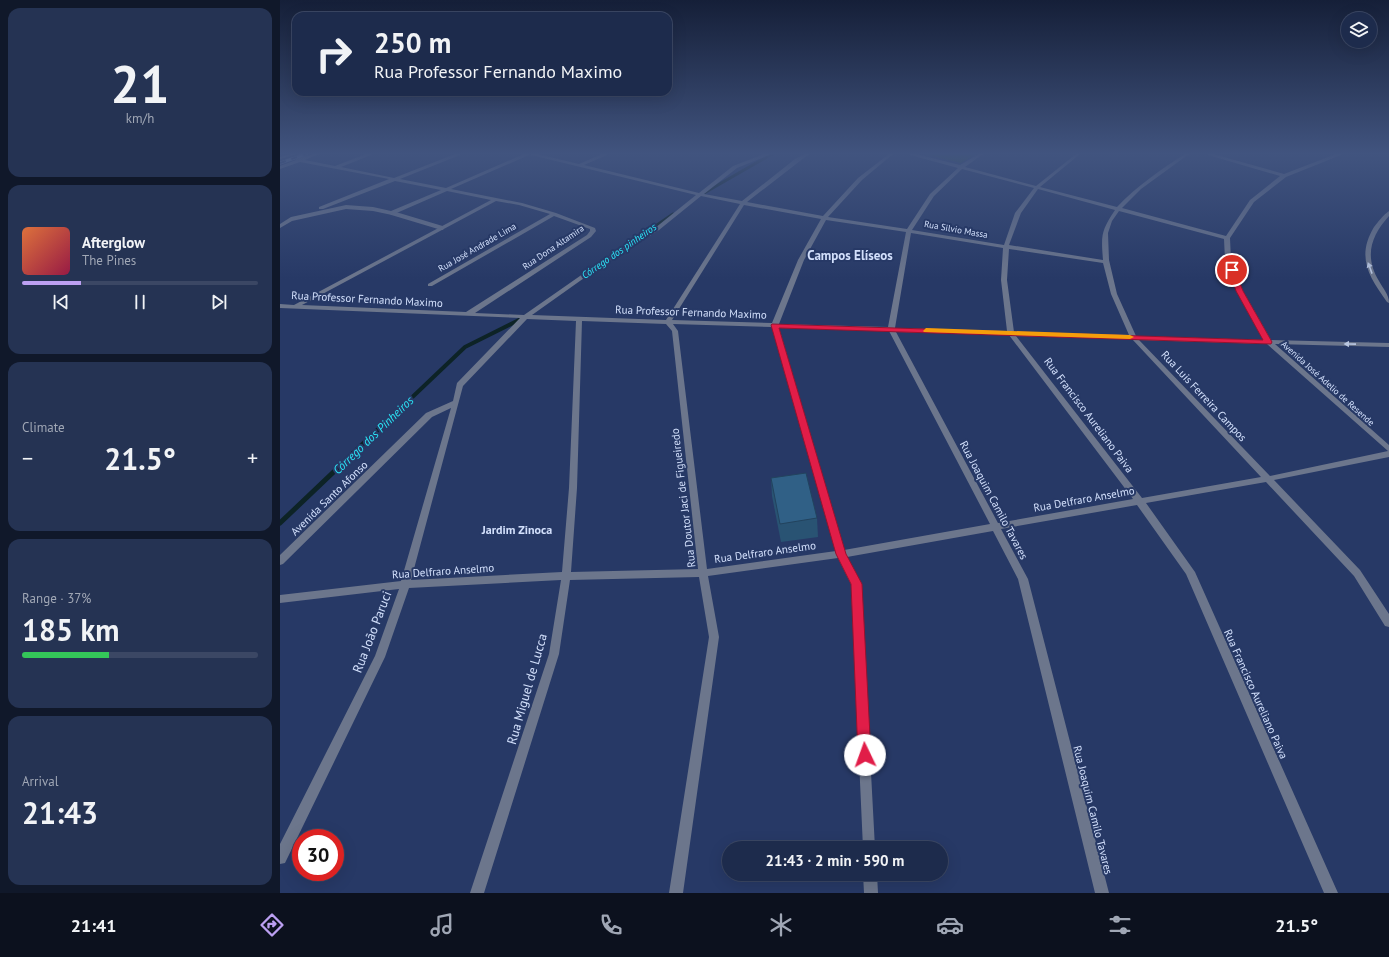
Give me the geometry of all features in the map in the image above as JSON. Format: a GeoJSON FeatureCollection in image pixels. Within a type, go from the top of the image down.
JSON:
{"type":"FeatureCollection","features":[{"type":"Feature","properties":{"kind":"street"},"geometry":{"type":"LineString","coordinates":[[280,226],[289,220],[351,196]]}},
{"type":"Feature","properties":{"kind":"street"},"geometry":{"type":"LineString","coordinates":[[289,220],[346,207],[373,208],[392,213],[432,196]]}},
{"type":"Feature","properties":{"kind":"street","name":"Rua Dona Altamira"},"geometry":{"type":"LineString","coordinates":[[468,314],[589,236],[593,231],[592,228],[585,224],[554,214],[480,196]]}},
{"type":"Feature","properties":{"kind":"street"},"geometry":{"type":"LineString","coordinates":[[456,402],[460,385],[525,317],[592,270],[658,229],[700,196]]}},
{"type":"Feature","properties":{"kind":"street","name":"Rua Silvio Massa"},"geometry":{"type":"LineString","coordinates":[[705,196],[824,218],[909,230],[1105,262]]}},
{"type":"Feature","properties":{"kind":"street"},"geometry":{"type":"LineString","coordinates":[[668,322],[743,203],[752,196]]}},
{"type":"Feature","properties":{"kind":"street"},"geometry":{"type":"LineString","coordinates":[[845,196],[824,218],[801,260],[775,325],[841,554],[856,584],[869,841]]}},
{"type":"Feature","properties":{"kind":"street"},"geometry":{"type":"LineString","coordinates":[[891,330],[909,230],[932,196]]}},
{"type":"Feature","properties":{"kind":"street"},"geometry":{"type":"LineString","coordinates":[[1011,334],[1004,280],[1006,247],[1018,213],[1031,196]]}},
{"type":"Feature","properties":{"kind":"street"},"geometry":{"type":"LineString","coordinates":[[1070,196],[1227,238],[1252,201],[1259,196]]}},
{"type":"Feature","properties":{"kind":"street","name":"Rua Luis Ferreira Campos"},"geometry":{"type":"LineString","coordinates":[[1132,196],[1118,208],[1105,233],[1105,262],[1113,294],[1133,337],[1267,480],[1357,573],[1389,623]]}},
{"type":"Feature","properties":{"kind":"street"},"geometry":{"type":"LineString","coordinates":[[295,306],[496,199]]}},
{"type":"Feature","properties":{"kind":"street"},"geometry":{"type":"LineString","coordinates":[[1389,213],[1381,220],[1368,242],[1367,263],[1377,286],[1389,301]]}},
{"type":"Feature","properties":{"kind":"street","name":"Rua José Andrade Lima"},"geometry":{"type":"LineString","coordinates":[[430,285],[554,214]]}},
{"type":"Feature","properties":{"kind":"street","name":"Avenida José Adelio de Resende"},"geometry":{"type":"LineString","coordinates":[[1227,238],[1228,260],[1240,291],[1269,342],[1389,449]]}},
{"type":"Feature","properties":{"kind":"street","name":"Rua Professor Fernando Maximo"},"geometry":{"type":"LineString","coordinates":[[280,306],[525,317],[891,330],[1389,345]]}},
{"type":"Feature","properties":{"kind":"street","name":"Rua Miguel de Lucca"},"geometry":{"type":"LineString","coordinates":[[477,893],[554,654],[566,576],[573,488],[579,319]]}},
{"type":"Feature","properties":{"kind":"street","name":"Rua Doutor Jaci de Figueiredo"},"geometry":{"type":"LineString","coordinates":[[668,322],[675,331],[703,573],[714,637],[676,893]]}},
{"type":"Feature","properties":{"kind":"street","name":"Rua Joaquim Camilo Tavares"},"geometry":{"type":"LineString","coordinates":[[891,330],[1023,579],[1102,893]]}},
{"type":"Feature","properties":{"kind":"street","name":"Rua Francisco Aureliano Paiva"},"geometry":{"type":"LineString","coordinates":[[1011,334],[1140,502],[1190,572],[1331,893]]}},
{"type":"Feature","properties":{"kind":"street","name":"Avenida Santo Afonso"},"geometry":{"type":"LineString","coordinates":[[280,561],[429,414],[456,402]]}},
{"type":"Feature","properties":{"kind":"street","name":"Rua João Paruci"},"geometry":{"type":"LineString","coordinates":[[280,858],[380,657],[405,584],[456,402]]}},
{"type":"Feature","properties":{"kind":"street","name":"Rua Delfraro Anselmo"},"geometry":{"type":"LineString","coordinates":[[280,599],[405,584],[566,576],[703,573],[841,554],[994,526],[1267,480],[1389,454]]}},
{"type":"Feature","properties":{"kind":"street"},"geometry":{"type":"LineString","coordinates":[[870,881],[871,893]]}},
{"type":"Feature","properties":{"kind":"lane"},"geometry":{"type":"LineString","coordinates":[[392,213],[442,228]]}},
{"type":"Feature","properties":{"kind":"building"},"geometry":{"type":"Polygon","coordinates":[[[806,473],[817,518],[780,524],[771,478],[806,473]]]}},
{"type":"Feature","properties":{"kind":"waterway","name":"Córrego dos pinheiros"},"geometry":{"type":"LineString","coordinates":[[628,245],[673,214]]}},
{"type":"Feature","properties":{"kind":"waterway","name":"Córrego dos Pinheiros"},"geometry":{"type":"LineString","coordinates":[[383,425],[465,347],[523,318]]}},
{"type":"Feature","properties":{"kind":"waterway","name":"Córrego dos Pinheiros"},"geometry":{"type":"LineString","coordinates":[[280,523],[384,424]]}},
{"type":"Feature","properties":{"kind":"slow traffic"},"geometry":{"type":"LineString","coordinates":[[926,331],[1130,337]]}},
{"type":"Feature","properties":{"kind":"district","name":"Campos Elíseos"},"geometry":{"type":"Point","coordinates":[850,255]}},
{"type":"Feature","properties":{"kind":"district","name":"Jardim Zinoca"},"geometry":{"type":"Point","coordinates":[517,529]}},
{"type":"Feature","properties":{"kind":"route"},"geometry":{"type":"LineString","coordinates":[[865,755],[856,584],[841,554],[775,325],[1269,342],[1240,291],[1232,270]]}}]}
